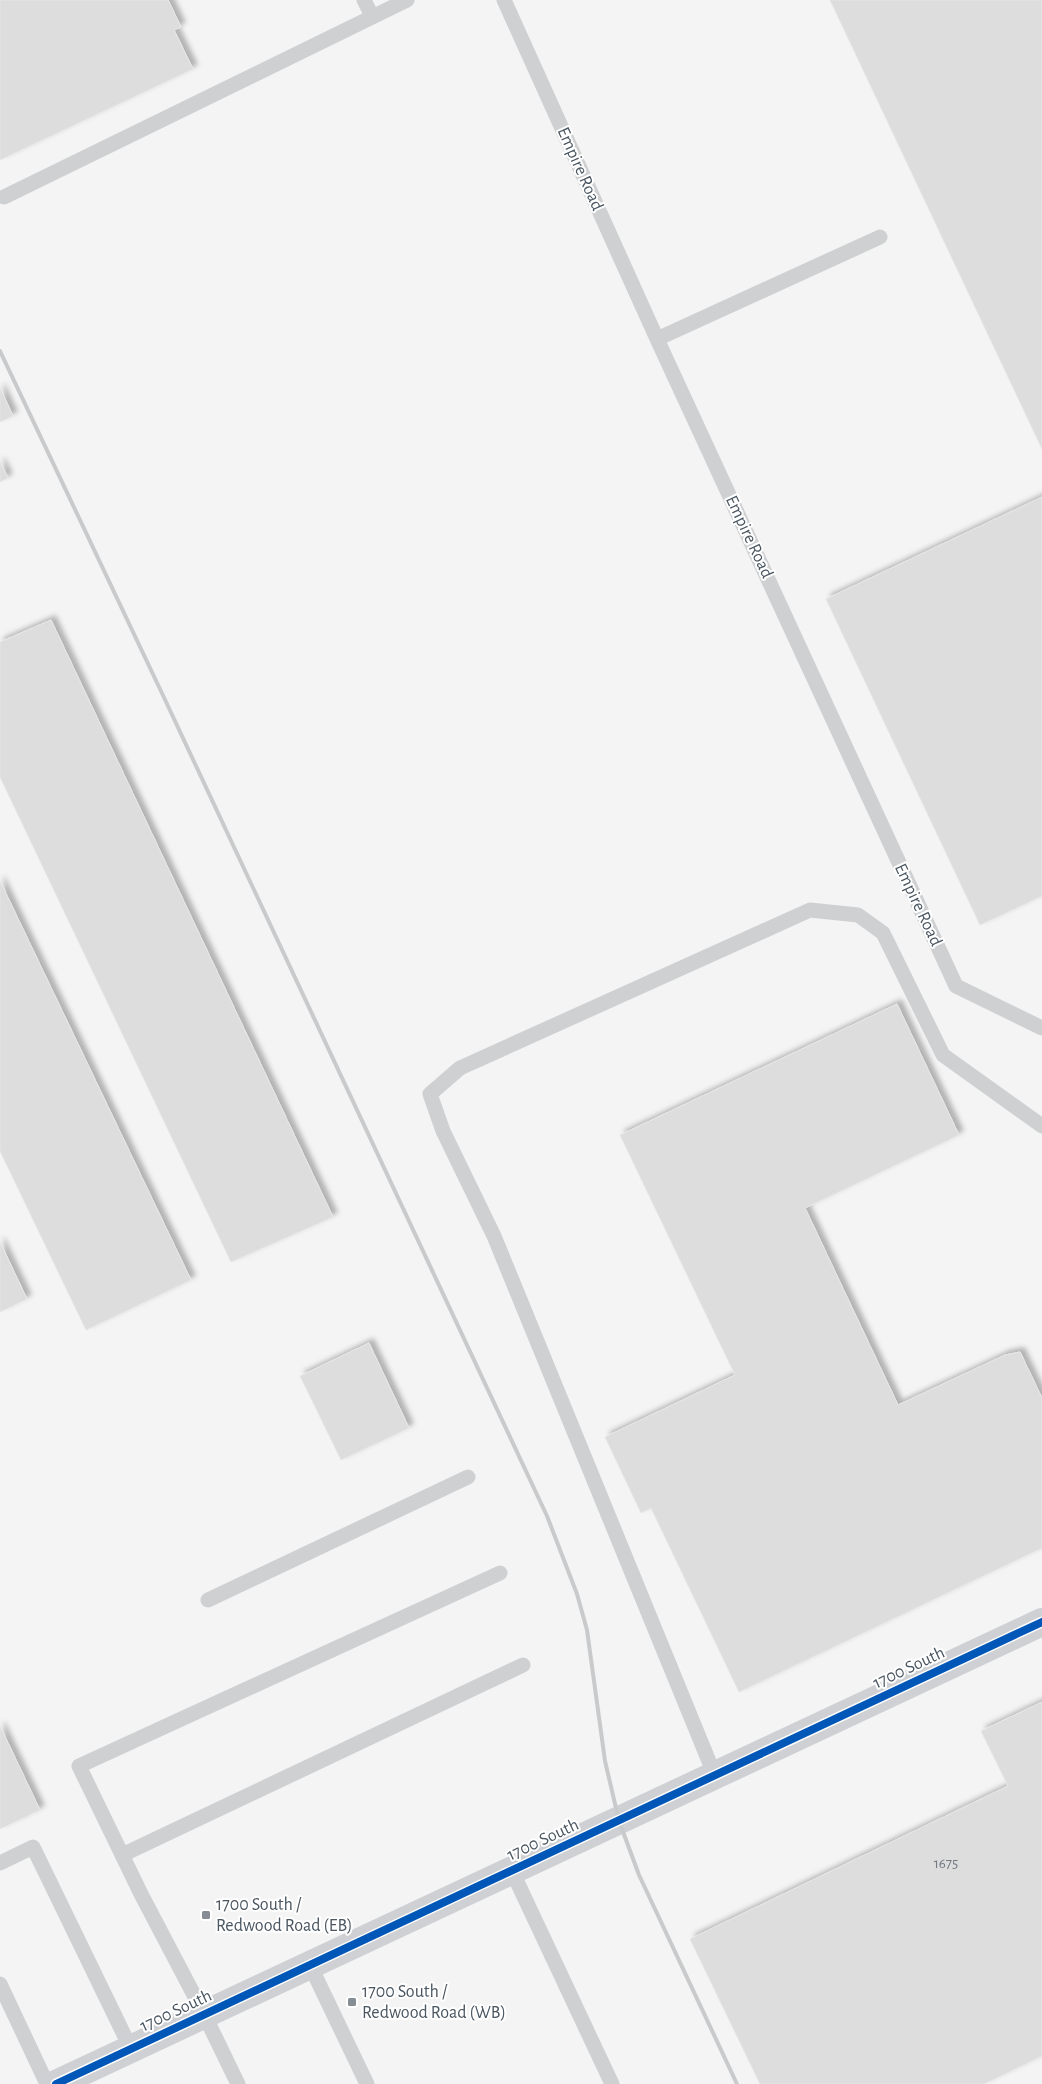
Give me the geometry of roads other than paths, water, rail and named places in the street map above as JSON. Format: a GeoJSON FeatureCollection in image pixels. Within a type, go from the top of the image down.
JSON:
{"type":"FeatureCollection","features":[{"type":"Feature","properties":{"kind":"street","name":"1700 South"},"geometry":{"type":"LineString","coordinates":[[56,2084],[1042,1622]]}},
{"type":"Feature","properties":{"kind":"lane"},"geometry":{"type":"LineString","coordinates":[[364,0],[372,16]]}},
{"type":"Feature","properties":{"kind":"lane"},"geometry":{"type":"LineString","coordinates":[[4,197],[406,0]]}},
{"type":"Feature","properties":{"kind":"lane","name":"Empire Road"},"geometry":{"type":"LineString","coordinates":[[504,0],[657,339],[956,986],[1042,1028]]}},
{"type":"Feature","properties":{"kind":"lane"},"geometry":{"type":"LineString","coordinates":[[657,339],[880,237]]}},
{"type":"Feature","properties":{"kind":"lane"},"geometry":{"type":"LineString","coordinates":[[715,1776],[494,1236],[443,1131],[430,1094],[460,1068],[810,910],[858,915],[883,933],[943,1055],[1042,1126]]}},
{"type":"Feature","properties":{"kind":"lane"},"geometry":{"type":"LineString","coordinates":[[208,1600],[468,1477]]}},
{"type":"Feature","properties":{"kind":"lane"},"geometry":{"type":"LineString","coordinates":[[238,2084],[204,2014],[141,1894],[79,1766],[500,1573]]}},
{"type":"Feature","properties":{"kind":"lane"},"geometry":{"type":"LineString","coordinates":[[122,1855],[522,1665]]}},
{"type":"Feature","properties":{"kind":"lane"},"geometry":{"type":"LineString","coordinates":[[0,1863],[33,1846],[131,2049]]}},
{"type":"Feature","properties":{"kind":"lane"},"geometry":{"type":"LineString","coordinates":[[512,1871],[612,2084]]}},
{"type":"Feature","properties":{"kind":"lane"},"geometry":{"type":"LineString","coordinates":[[310,1965],[366,2084]]}},
{"type":"Feature","properties":{"kind":"lane"},"geometry":{"type":"LineString","coordinates":[[0,1984],[47,2084]]}},
{"type":"Feature","properties":{"kind":"railway"},"geometry":{"type":"LineString","coordinates":[[0,351],[547,1516],[577,1594],[587,1630],[605,1761],[619,1821],[639,1875],[737,2084]]}},
{"type":"Feature","properties":{"kind":"place","name":"1700 South / Redwood Road (EB)"},"geometry":{"type":"Point","coordinates":[206,1915]}},
{"type":"Feature","properties":{"kind":"place","name":"1700 South / Redwood Road (WB)"},"geometry":{"type":"Point","coordinates":[352,2002]}}]}
